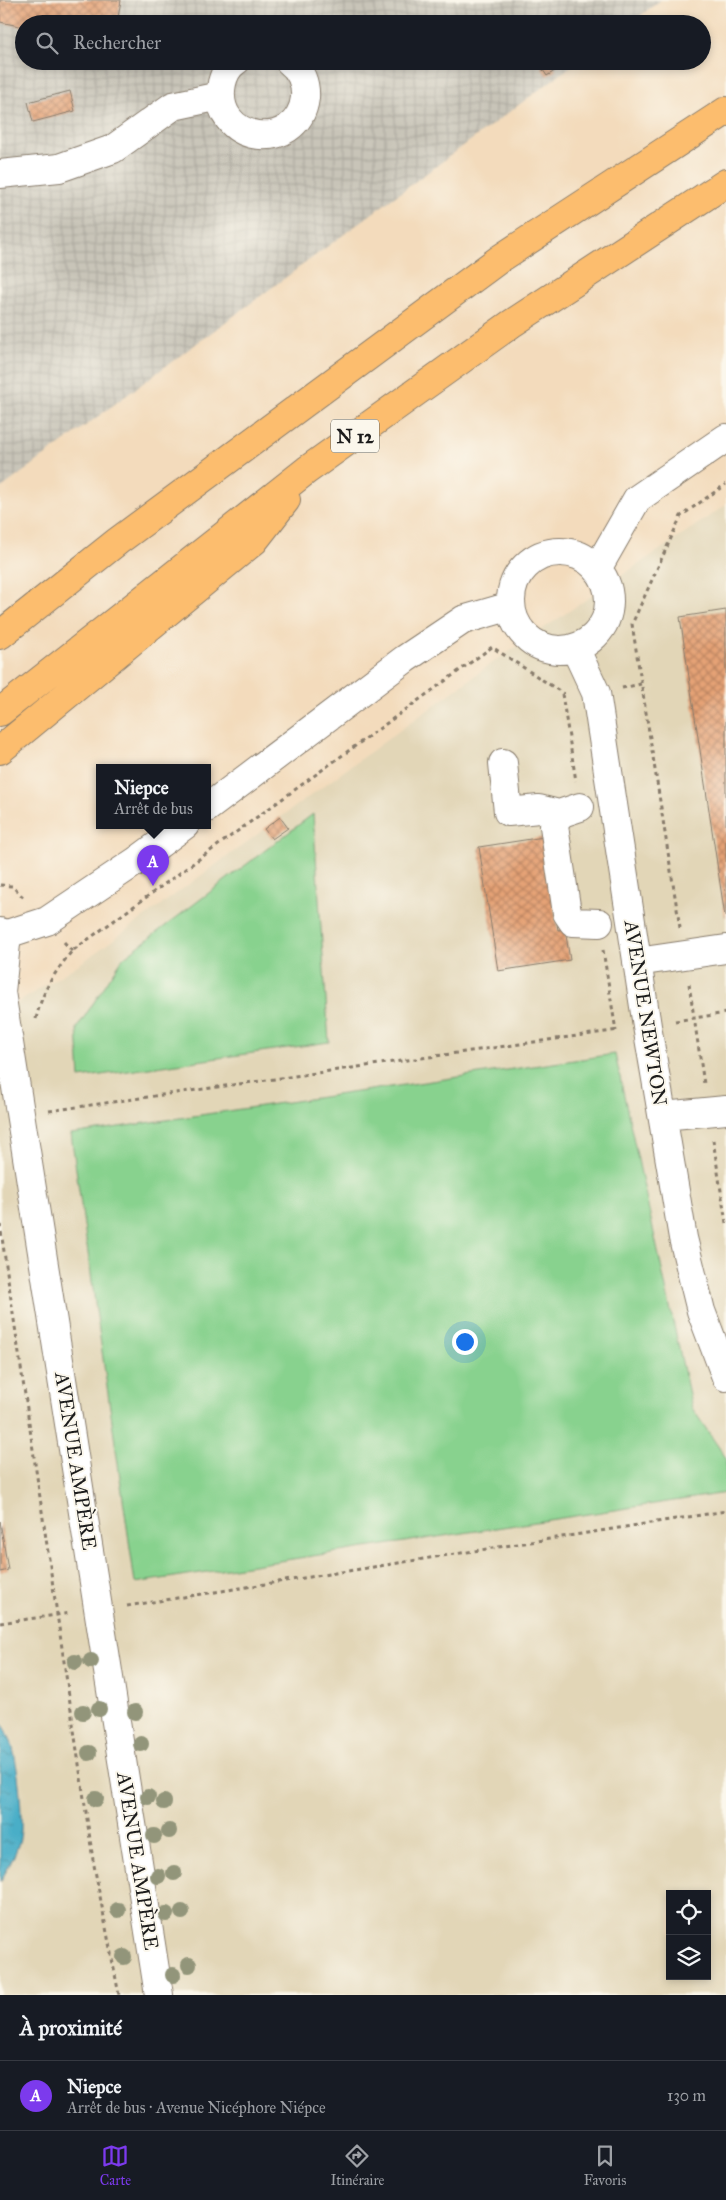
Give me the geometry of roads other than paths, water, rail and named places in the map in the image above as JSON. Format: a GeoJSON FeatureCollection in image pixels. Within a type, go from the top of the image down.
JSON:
{"type":"FeatureCollection","features":[{"type":"Feature","properties":{"kind":"highway","name":"N 12"},"geometry":{"type":"LineString","coordinates":[[0,634],[126,535],[501,258],[726,111]]}},
{"type":"Feature","properties":{"kind":"highway","name":"N 12"},"geometry":{"type":"LineString","coordinates":[[0,712],[307,470],[511,324],[726,183]]}},
{"type":"Feature","properties":{"kind":"highway"},"geometry":{"type":"LineString","coordinates":[[0,750],[254,541],[307,470]]}},
{"type":"Feature","properties":{"kind":"street"},"geometry":{"type":"LineString","coordinates":[[229,70],[224,76],[220,96],[223,110],[231,123],[240,130],[254,136],[269,136],[286,129],[297,119],[304,106],[305,91],[302,77],[296,70]]}},
{"type":"Feature","properties":{"kind":"street"},"geometry":{"type":"LineString","coordinates":[[0,174],[60,168],[113,149],[173,106],[220,96]]}},
{"type":"Feature","properties":{"kind":"street"},"geometry":{"type":"LineString","coordinates":[[597,569],[637,499],[726,438]]}},
{"type":"Feature","properties":{"kind":"street"},"geometry":{"type":"LineString","coordinates":[[555,552],[570,553],[585,559],[597,569],[605,582],[609,598],[607,614],[600,629],[589,640],[575,648],[560,650],[546,648],[533,642],[522,632],[515,620],[511,606],[512,591],[518,576],[527,564],[540,556],[555,552]]}},
{"type":"Feature","properties":{"kind":"street"},"geometry":{"type":"LineString","coordinates":[[211,805],[405,659],[463,620],[511,606]]}},
{"type":"Feature","properties":{"kind":"street","name":"AVENUE NEWTON"},"geometry":{"type":"LineString","coordinates":[[575,648],[596,693],[647,1026],[683,1238],[702,1310],[726,1377]]}},
{"type":"Feature","properties":{"kind":"street"},"geometry":{"type":"LineString","coordinates":[[502,763],[508,812],[539,809],[569,811],[554,826],[567,913],[573,922],[599,923]]}},
{"type":"Feature","properties":{"kind":"street"},"geometry":{"type":"LineString","coordinates":[[3,933],[47,921],[135,862],[180,829]]}},
{"type":"Feature","properties":{"kind":"street","name":"AVENUE AMPÈRE"},"geometry":{"type":"LineString","coordinates":[[3,933],[1,992],[159,1995]]}},
{"type":"Feature","properties":{"kind":"street"},"geometry":{"type":"LineString","coordinates":[[637,962],[726,949]]}},
{"type":"Feature","properties":{"kind":"street"},"geometry":{"type":"LineString","coordinates":[[663,1116],[717,1111]]}},
{"type":"Feature","properties":{"kind":"water"},"geometry":{"type":"Polygon","coordinates":[[[0,1722],[6,1730],[15,1757],[20,1790],[21,1831],[13,1858],[0,1882],[0,1722]]]}},
{"type":"Feature","properties":{"kind":"place","name":"Niepce"},"geometry":{"type":"Point","coordinates":[153,886]}}]}
